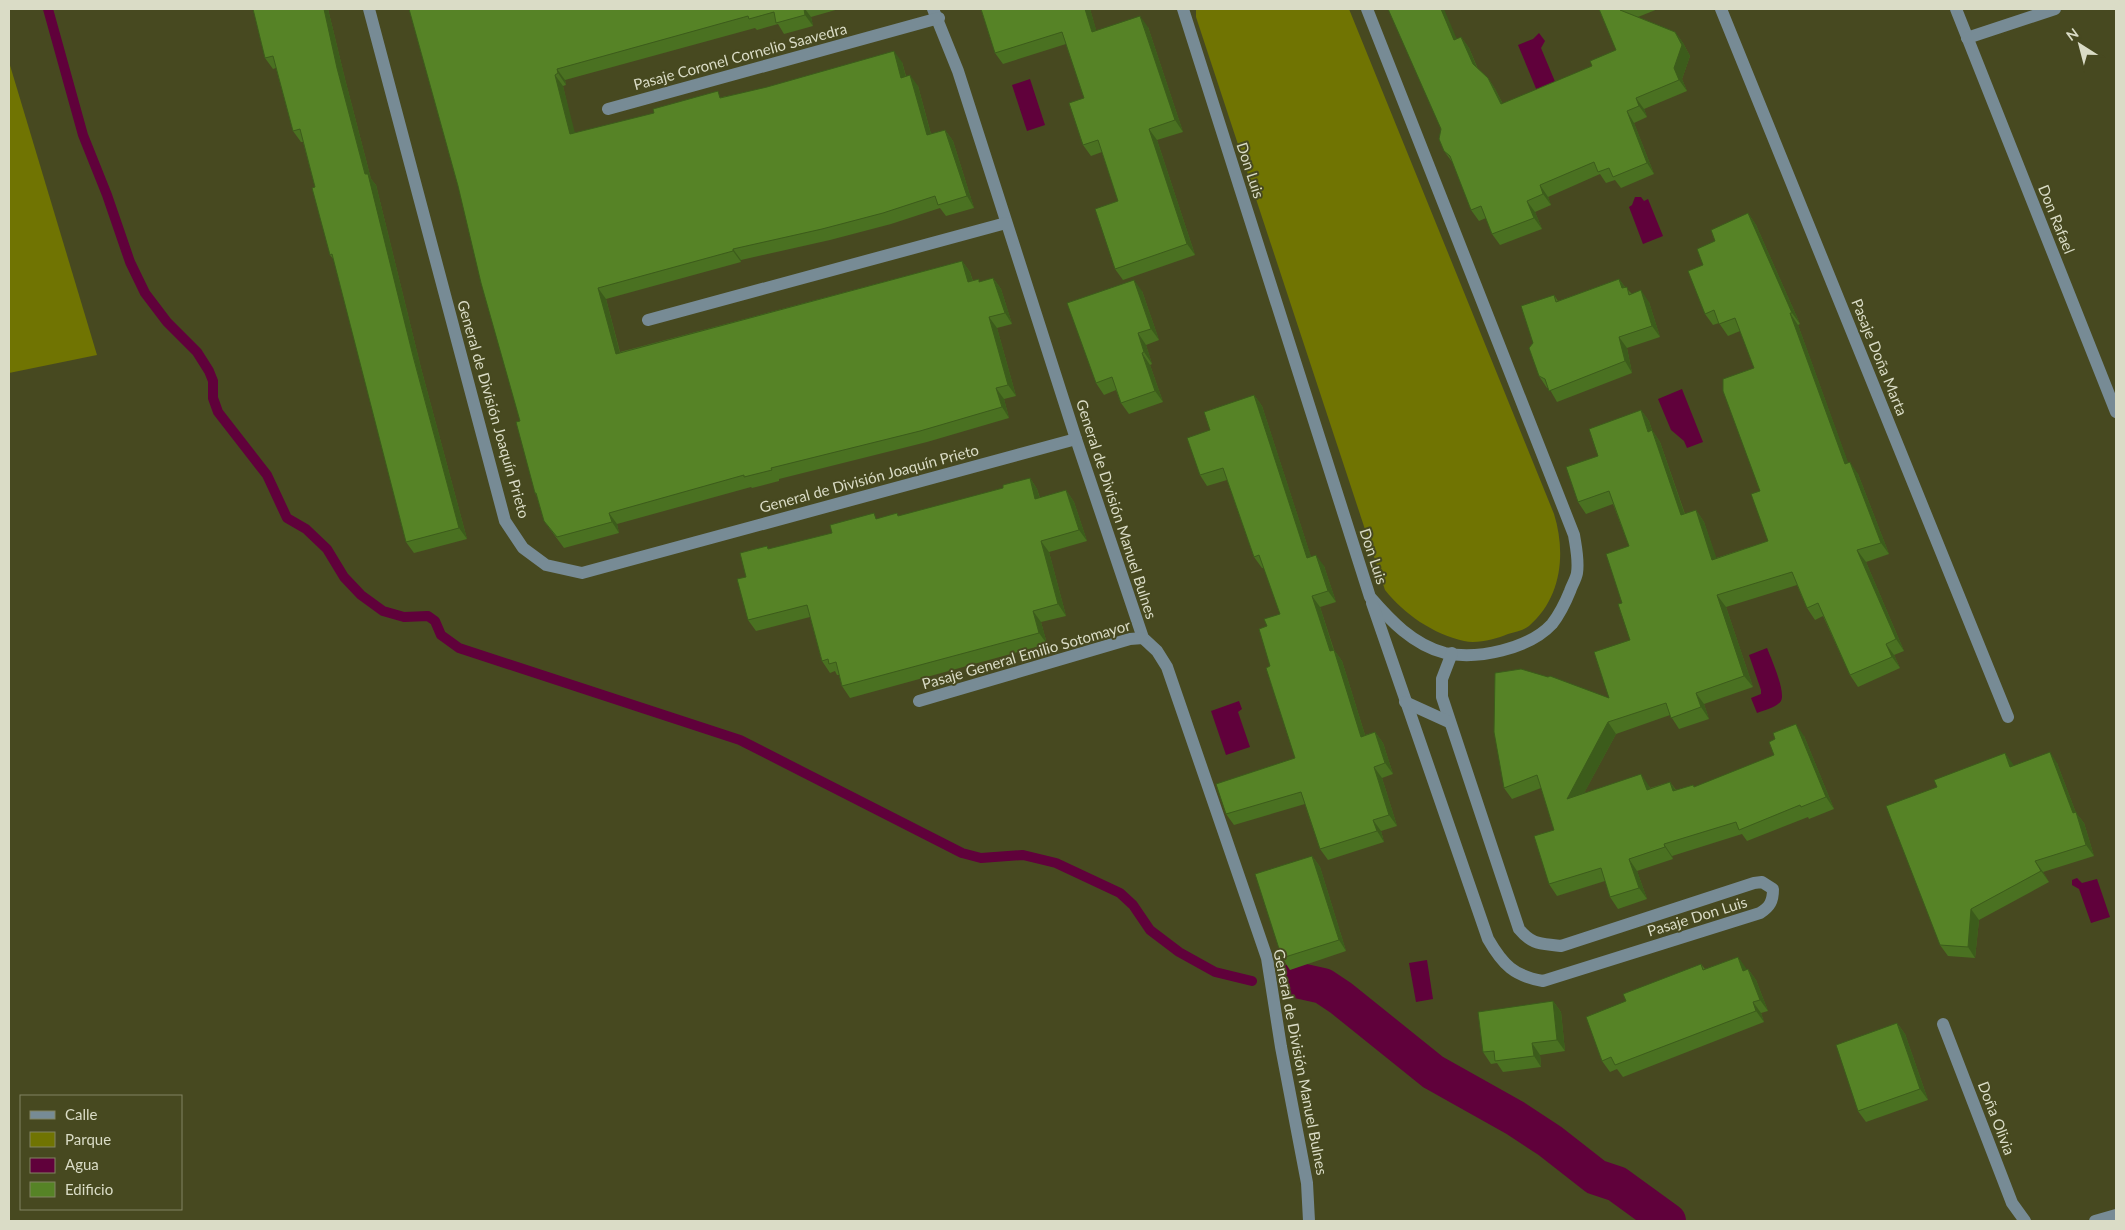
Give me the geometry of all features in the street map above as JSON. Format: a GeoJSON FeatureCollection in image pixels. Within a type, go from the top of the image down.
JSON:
{"type":"FeatureCollection","features":[{"type":"Feature","properties":{"kind":"street","name":"General de División Joaquín Prieto"},"geometry":{"type":"LineString","coordinates":[[369,9],[505,521],[523,548],[546,565],[582,573],[1076,439]]}},
{"type":"Feature","properties":{"kind":"street","name":"Don Luis"},"geometry":{"type":"LineString","coordinates":[[1183,9],[1370,597],[1392,623],[1415,640],[1445,653],[1478,656],[1536,637],[1552,624],[1567,599],[1577,575],[1578,555],[1570,520],[1367,9]]}},
{"type":"Feature","properties":{"kind":"street","name":"Pasaje Doña Marta"},"geometry":{"type":"LineString","coordinates":[[1721,9],[2008,717]]}},
{"type":"Feature","properties":{"kind":"street","name":"Don Rafael"},"geometry":{"type":"LineString","coordinates":[[1956,9],[2116,412]]}},
{"type":"Feature","properties":{"kind":"street"},"geometry":{"type":"LineString","coordinates":[[1968,38],[2054,9]]}},
{"type":"Feature","properties":{"kind":"street","name":"General de División Manuel Bulnes"},"geometry":{"type":"LineString","coordinates":[[936,14],[958,71],[1076,439],[1143,638],[1157,651],[1166,667],[1267,958],[1281,1047],[1307,1183],[1309,1221]]}},
{"type":"Feature","properties":{"kind":"street","name":"Pasaje Coronel Cornelio Saavedra"},"geometry":{"type":"LineString","coordinates":[[608,109],[936,14]]}},
{"type":"Feature","properties":{"kind":"street"},"geometry":{"type":"LineString","coordinates":[[648,320],[1006,223]]}},
{"type":"Feature","properties":{"kind":"street","name":"Pasaje Don Luis"},"geometry":{"type":"LineString","coordinates":[[1370,597],[1488,939],[1498,957],[1512,970],[1525,978],[1544,981],[1760,913],[1767,909],[1771,903],[1773,890],[1762,882],[1754,882],[1561,946],[1527,939],[1520,929],[1442,697],[1442,679],[1452,653]]}},
{"type":"Feature","properties":{"kind":"street","name":"Pasaje General Emilio Sotomayor"},"geometry":{"type":"LineString","coordinates":[[918,701],[1130,639],[1143,638]]}},
{"type":"Feature","properties":{"kind":"street"},"geometry":{"type":"LineString","coordinates":[[1405,702],[1449,722]]}},
{"type":"Feature","properties":{"kind":"street","name":"Doña Olivia"},"geometry":{"type":"LineString","coordinates":[[1943,1024],[2012,1203],[2025,1221]]}},
{"type":"Feature","properties":{"kind":"street"},"geometry":{"type":"LineString","coordinates":[[2095,1221],[2116,1215]]}},
{"type":"Feature","properties":{"kind":"green space"},"geometry":{"type":"Polygon","coordinates":[[[1196,9],[1349,9],[1554,514],[1560,544],[1560,559],[1555,588],[1549,602],[1529,626],[1498,638],[1475,642],[1452,638],[1430,628],[1410,615],[1385,590],[1196,17],[1196,9]]]}},
{"type":"Feature","properties":{"kind":"green space"},"geometry":{"type":"Polygon","coordinates":[[[9,62],[97,355],[9,373],[9,62]]]}},
{"type":"Feature","properties":{"kind":"water"},"geometry":{"type":"Polygon","coordinates":[[[1539,33],[1545,41],[1541,48],[1556,84],[1537,91],[1518,45],[1533,39],[1539,33]]]}},
{"type":"Feature","properties":{"kind":"water"},"geometry":{"type":"Polygon","coordinates":[[[1030,79],[1045,125],[1027,131],[1012,85],[1030,79]]]}},
{"type":"Feature","properties":{"kind":"water"},"geometry":{"type":"Polygon","coordinates":[[[1635,197],[1641,197],[1644,201],[1648,199],[1663,236],[1643,244],[1629,207],[1632,205],[1635,197]]]}},
{"type":"Feature","properties":{"kind":"water"},"geometry":{"type":"Polygon","coordinates":[[[1682,389],[1703,442],[1687,448],[1684,441],[1671,430],[1658,399],[1682,389]]]}},
{"type":"Feature","properties":{"kind":"water"},"geometry":{"type":"Polygon","coordinates":[[[1767,648],[1777,675],[1782,697],[1781,701],[1776,705],[1757,713],[1751,698],[1761,694],[1761,690],[1749,655],[1767,648]]]}},
{"type":"Feature","properties":{"kind":"water"},"geometry":{"type":"Polygon","coordinates":[[[1239,701],[1242,709],[1238,712],[1250,747],[1226,755],[1211,711],[1239,701]]]}},
{"type":"Feature","properties":{"kind":"water"},"geometry":{"type":"Polygon","coordinates":[[[2077,878],[2082,883],[2097,879],[2110,917],[2091,923],[2079,889],[2072,885],[2072,880],[2077,878]]]}},
{"type":"Feature","properties":{"kind":"water"},"geometry":{"type":"Polygon","coordinates":[[[1427,960],[1433,999],[1416,1002],[1409,963],[1427,960]]]}},
{"type":"Feature","properties":{"kind":"building"},"geometry":{"type":"Polygon","coordinates":[[[253,9],[324,9],[337,68],[365,174],[368,174],[413,356],[459,528],[406,542],[332,254],[330,255],[312,188],[315,187],[300,129],[293,131],[273,56],[265,58],[253,9]]]}},
{"type":"Feature","properties":{"kind":"building"},"geometry":{"type":"Polygon","coordinates":[[[409,9],[804,9],[805,15],[776,23],[774,12],[749,19],[748,16],[557,69],[558,73],[555,75],[570,134],[654,113],[653,109],[718,91],[720,98],[767,87],[894,51],[901,78],[910,75],[927,135],[945,130],[967,196],[938,205],[935,196],[883,213],[733,249],[733,251],[598,288],[616,354],[962,261],[968,282],[979,279],[979,282],[993,278],[1005,313],[989,317],[1008,385],[996,388],[1002,407],[920,431],[771,468],[772,470],[744,477],[744,475],[609,513],[612,522],[557,537],[544,521],[535,493],[516,422],[520,421],[481,283],[458,186],[409,9]]]}},
{"type":"Feature","properties":{"kind":"building"},"geometry":{"type":"Polygon","coordinates":[[[981,9],[1085,9],[1092,32],[1140,16],[1175,120],[1149,129],[1187,244],[1115,269],[1095,209],[1118,201],[1098,140],[1083,145],[1069,103],[1084,98],[1062,32],[995,53],[981,9]]]}},
{"type":"Feature","properties":{"kind":"building"},"geometry":{"type":"Polygon","coordinates":[[[1388,9],[1441,9],[1454,40],[1461,37],[1473,64],[1488,78],[1501,104],[1592,66],[1590,61],[1616,50],[1599,9],[1623,9],[1620,10],[1675,32],[1682,45],[1674,68],[1679,80],[1636,98],[1639,106],[1627,111],[1647,163],[1613,177],[1609,168],[1598,172],[1594,162],[1540,185],[1543,194],[1527,201],[1534,218],[1492,234],[1481,206],[1471,210],[1450,156],[1444,151],[1439,139],[1441,129],[1388,9]]]}},
{"type":"Feature","properties":{"kind":"building"},"geometry":{"type":"Polygon","coordinates":[[[1748,213],[1792,313],[1790,313],[1845,464],[1850,462],[1881,543],[1857,550],[1896,639],[1886,644],[1892,657],[1850,675],[1818,603],[1807,608],[1792,572],[1717,595],[1744,676],[1696,693],[1701,707],[1671,718],[1666,703],[1608,722],[1567,799],[1641,774],[1647,790],[1670,782],[1673,791],[1693,785],[1694,787],[1774,755],[1769,742],[1775,739],[1773,733],[1796,724],[1826,797],[1801,807],[1800,805],[1739,830],[1736,822],[1664,844],[1665,847],[1629,859],[1639,888],[1610,897],[1601,868],[1549,884],[1534,836],[1554,830],[1537,775],[1504,788],[1494,732],[1495,673],[1521,669],[1550,676],[1609,698],[1594,652],[1630,640],[1618,604],[1622,603],[1606,554],[1629,546],[1609,491],[1578,502],[1566,467],[1598,456],[1589,429],[1641,410],[1648,432],[1652,430],[1681,515],[1696,510],[1712,560],[1768,541],[1751,494],[1760,491],[1723,391],[1723,379],[1754,368],[1735,318],[1719,324],[1714,310],[1705,314],[1688,271],[1703,265],[1697,249],[1715,241],[1711,230],[1748,213]]]}},
{"type":"Feature","properties":{"kind":"building"},"geometry":{"type":"Polygon","coordinates":[[[1619,279],[1622,288],[1627,287],[1629,295],[1641,290],[1652,326],[1619,337],[1625,361],[1549,391],[1545,379],[1539,376],[1529,348],[1533,343],[1521,306],[1554,295],[1556,302],[1619,279]]]}},
{"type":"Feature","properties":{"kind":"building"},"geometry":{"type":"Polygon","coordinates":[[[1134,280],[1151,329],[1138,333],[1144,352],[1142,353],[1155,391],[1121,403],[1112,377],[1096,383],[1067,303],[1134,280]]]}},
{"type":"Feature","properties":{"kind":"building"},"geometry":{"type":"Polygon","coordinates":[[[1254,395],[1307,558],[1316,555],[1328,591],[1312,596],[1330,651],[1334,650],[1361,737],[1375,732],[1385,763],[1374,767],[1389,815],[1373,820],[1377,831],[1320,849],[1301,792],[1226,814],[1216,784],[1295,758],[1266,668],[1270,666],[1259,629],[1267,626],[1264,619],[1280,614],[1259,555],[1254,557],[1223,468],[1200,475],[1187,438],[1210,430],[1204,412],[1254,395]]]}},
{"type":"Feature","properties":{"kind":"building"},"geometry":{"type":"Polygon","coordinates":[[[1030,478],[1035,499],[1066,490],[1079,530],[1041,541],[1058,604],[1033,611],[1039,633],[842,686],[836,662],[829,664],[828,659],[822,661],[807,605],[748,620],[737,579],[746,577],[740,553],[767,546],[768,549],[832,533],[830,525],[874,513],[876,519],[897,513],[898,516],[1003,488],[1003,485],[1030,478]]]}},
{"type":"Feature","properties":{"kind":"building"},"geometry":{"type":"Polygon","coordinates":[[[2050,752],[2073,813],[2076,812],[2086,845],[2035,861],[2041,871],[1971,909],[1968,947],[1940,945],[1886,806],[1937,787],[1934,780],[2005,753],[2010,767],[2050,752]]]}},
{"type":"Feature","properties":{"kind":"building"},"geometry":{"type":"Polygon","coordinates":[[[1312,856],[1339,940],[1282,958],[1255,874],[1312,856]]]}},
{"type":"Feature","properties":{"kind":"building"},"geometry":{"type":"Polygon","coordinates":[[[1738,957],[1743,971],[1748,969],[1760,1000],[1753,1002],[1756,1011],[1615,1065],[1611,1057],[1602,1061],[1586,1017],[1626,1001],[1623,994],[1701,964],[1703,970],[1738,957]]]}},
{"type":"Feature","properties":{"kind":"building"},"geometry":{"type":"Polygon","coordinates":[[[1553,1001],[1557,1040],[1532,1043],[1534,1056],[1495,1061],[1494,1051],[1483,1052],[1478,1012],[1553,1001]]]}},
{"type":"Feature","properties":{"kind":"building"},"geometry":{"type":"Polygon","coordinates":[[[1897,1023],[1920,1089],[1858,1111],[1836,1045],[1897,1023]]]}},
{"type":"Feature","properties":{"kind":"waterway"},"geometry":{"type":"LineString","coordinates":[[48,9],[83,135],[107,195],[130,262],[145,293],[167,322],[197,352],[209,371],[213,381],[213,398],[218,412],[267,475],[287,518],[306,529],[327,549],[344,577],[361,595],[383,611],[404,617],[428,616],[435,621],[441,635],[459,648],[740,740],[962,853],[981,858],[1023,855],[1056,863],[1120,893],[1133,905],[1150,930],[1179,952],[1215,972],[1252,981]]}},
{"type":"Feature","properties":{"kind":"waterway"},"geometry":{"type":"LineString","coordinates":[[1296,980],[1323,986],[1341,998],[1433,1072],[1515,1118],[1550,1141],[1596,1177],[1617,1184],[1668,1221]]}}]}
